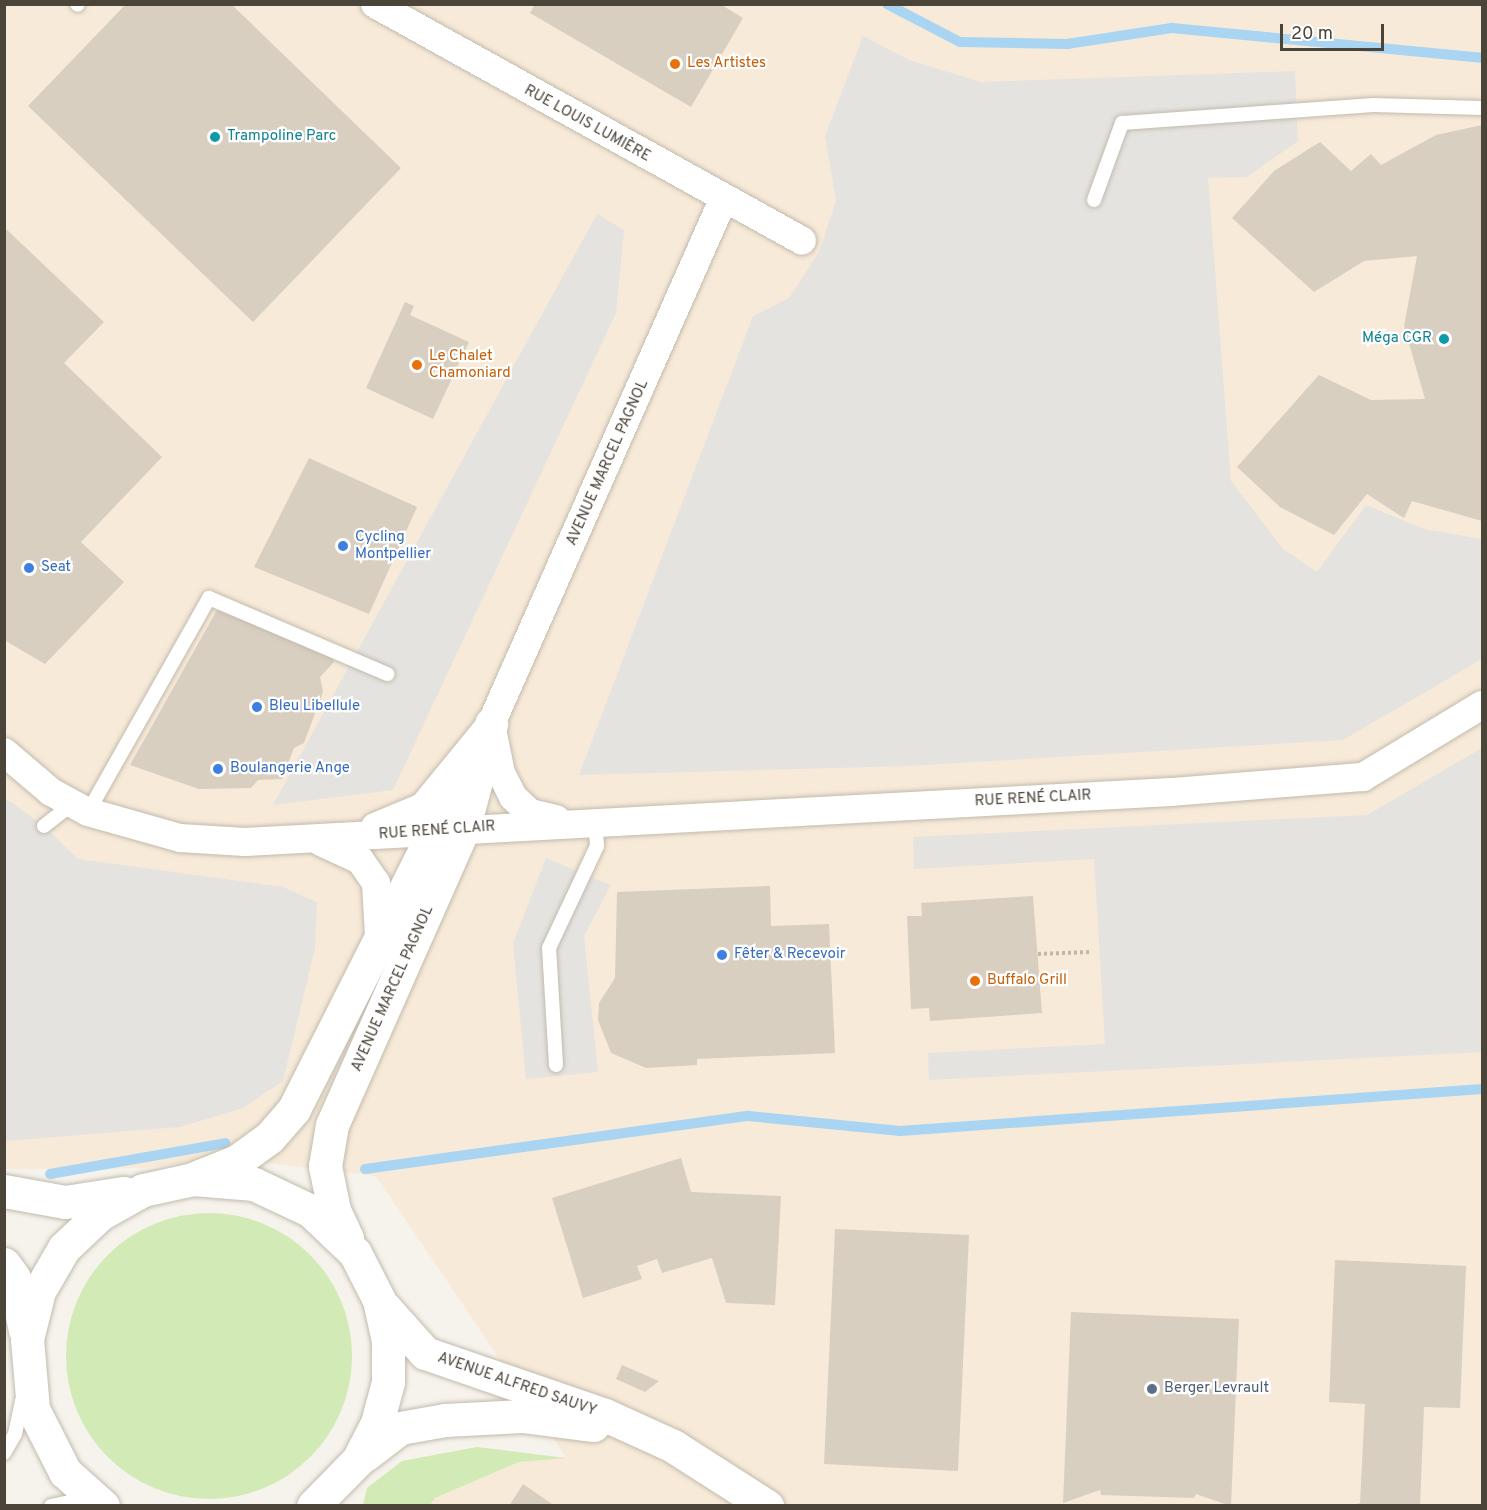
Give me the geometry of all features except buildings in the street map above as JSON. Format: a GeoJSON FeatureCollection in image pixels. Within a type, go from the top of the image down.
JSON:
{"type":"FeatureCollection","features":[{"type":"Feature","properties":{"kind":"street","name":"RUE LOUIS LUMIÈRE"},"geometry":{"type":"LineString","coordinates":[[375,4],[723,200],[802,241]]}},
{"type":"Feature","properties":{"kind":"street","name":"AVENUE MARCEL PAGNOL"},"geometry":{"type":"LineString","coordinates":[[193,1179],[237,1161],[269,1138],[294,1108],[430,832],[491,724],[723,200]]}},
{"type":"Feature","properties":{"kind":"street","name":"RUE RENÉ CLAIR"},"geometry":{"type":"LineString","coordinates":[[310,839],[464,830],[563,821],[1171,792],[1363,777],[1482,705]]}},
{"type":"Feature","properties":{"kind":"street","name":"AVENUE MARCEL PAGNOL"},"geometry":{"type":"LineString","coordinates":[[379,1300],[333,1210],[325,1166],[332,1125],[464,830],[491,724]]}},
{"type":"Feature","properties":{"kind":"street","name":"RUE RENÉ CLAIR"},"geometry":{"type":"LineString","coordinates":[[491,724],[501,773],[513,797],[530,813],[563,821]]}},
{"type":"Feature","properties":{"kind":"street","name":"RUE RENÉ CLAIR"},"geometry":{"type":"LineString","coordinates":[[310,839],[380,826],[423,807],[453,776],[491,724]]}},
{"type":"Feature","properties":{"kind":"street"},"geometry":{"type":"LineString","coordinates":[[4,752],[79,808],[180,838],[310,839],[339,847],[360,860],[376,883],[379,936]]}},
{"type":"Feature","properties":{"kind":"street","name":"RUE RENÉ CLAIR"},"geometry":{"type":"LineString","coordinates":[[442,878],[477,844],[563,821]]}},
{"type":"Feature","properties":{"kind":"street"},"geometry":{"type":"LineString","coordinates":[[4,1191],[64,1202],[143,1190],[193,1179],[254,1184],[311,1210],[355,1253]]}},
{"type":"Feature","properties":{"kind":"street"},"geometry":{"type":"LineString","coordinates":[[27,1339],[39,1291],[64,1248],[100,1214],[143,1190]]}},
{"type":"Feature","properties":{"kind":"street"},"geometry":{"type":"LineString","coordinates":[[4,1264],[14,1278],[27,1339],[27,1374],[46,1442],[96,1502]]}},
{"type":"Feature","properties":{"kind":"street"},"geometry":{"type":"LineString","coordinates":[[317,1504],[358,1460],[377,1423],[388,1382],[388,1341],[379,1300]]}},
{"type":"Feature","properties":{"kind":"street","name":"AVENUE ALFRED SAUVY"},"geometry":{"type":"LineString","coordinates":[[379,1300],[403,1335],[425,1353],[605,1415],[674,1446],[767,1506]]}},
{"type":"Feature","properties":{"kind":"street","name":"AVENUE ALFRED SAUVY"},"geometry":{"type":"LineString","coordinates":[[358,1460],[400,1428],[522,1416],[593,1425],[674,1446]]}},
{"type":"Feature","properties":{"kind":"lane"},"geometry":{"type":"LineString","coordinates":[[1094,200],[1122,123],[1373,105],[1482,108]]}},
{"type":"Feature","properties":{"kind":"lane"},"geometry":{"type":"LineString","coordinates":[[44,826],[79,808],[208,598],[387,674]]}},
{"type":"Feature","properties":{"kind":"lane"},"geometry":{"type":"LineString","coordinates":[[556,1065],[549,948],[597,846],[595,820]]}},
{"type":"Feature","properties":{"kind":"lane"},"geometry":{"type":"LineString","coordinates":[[4,1453],[15,1434],[27,1374]]}},
{"type":"Feature","properties":{"kind":"lane"},"geometry":{"type":"LineString","coordinates":[[51,1506],[96,1502]]}},
{"type":"Feature","properties":{"kind":"path"},"geometry":{"type":"LineString","coordinates":[[1038,954],[1090,952]]}},
{"type":"Feature","properties":{"kind":"shaded area"},"geometry":{"type":"Polygon","coordinates":[[[4,5],[1482,5],[1482,1505],[430,1505],[435,1498],[519,1462],[566,1457],[376,1176],[224,1158],[142,1168],[5,1169],[4,5]]]}},
{"type":"Feature","properties":{"kind":"shaded area"},"geometry":{"type":"Polygon","coordinates":[[[863,36],[909,60],[981,82],[1295,71],[1298,141],[1247,177],[1208,178],[1231,481],[1283,549],[1317,572],[1366,505],[1424,529],[1482,539],[1482,659],[1343,740],[908,766],[579,775],[753,316],[789,298],[819,252],[836,201],[825,136],[863,36]]]}},
{"type":"Feature","properties":{"kind":"shaded area"},"geometry":{"type":"Polygon","coordinates":[[[597,214],[624,230],[616,313],[393,790],[273,805],[597,214]]]}},
{"type":"Feature","properties":{"kind":"shaded area"},"geometry":{"type":"Polygon","coordinates":[[[1482,748],[1482,1052],[929,1080],[928,1053],[1105,1044],[1094,859],[914,869],[913,837],[1367,815],[1482,748]]]}},
{"type":"Feature","properties":{"kind":"shaded area"},"geometry":{"type":"Polygon","coordinates":[[[5,798],[44,826],[78,859],[283,887],[317,902],[315,948],[283,1081],[243,1108],[180,1127],[5,1141],[5,798]]]}},
{"type":"Feature","properties":{"kind":"shaded area"},"geometry":{"type":"Polygon","coordinates":[[[546,858],[611,885],[584,936],[598,1072],[526,1079],[513,943],[546,858]]]}},
{"type":"Feature","properties":{"kind":"green space"},"geometry":{"type":"Polygon","coordinates":[[[195,1213],[223,1213],[251,1219],[277,1230],[300,1245],[320,1265],[335,1288],[346,1314],[352,1342],[350,1384],[335,1424],[320,1447],[300,1467],[277,1482],[251,1493],[223,1499],[195,1499],[167,1493],[141,1482],[118,1467],[98,1447],[83,1424],[72,1398],[66,1370],[66,1342],[72,1314],[83,1288],[98,1265],[118,1245],[141,1230],[167,1219],[195,1213]]]}},
{"type":"Feature","properties":{"kind":"green space"},"geometry":{"type":"Polygon","coordinates":[[[477,1447],[566,1458],[519,1462],[435,1498],[430,1505],[363,1505],[367,1488],[402,1461],[477,1447]]]}},
{"type":"Feature","properties":{"kind":"waterway"},"geometry":{"type":"LineString","coordinates":[[887,4],[960,42],[1067,44],[1172,28],[1482,58]]}},
{"type":"Feature","properties":{"kind":"waterway"},"geometry":{"type":"LineString","coordinates":[[365,1169],[748,1116],[900,1131],[1482,1089]]}},
{"type":"Feature","properties":{"kind":"waterway"},"geometry":{"type":"LineString","coordinates":[[50,1174],[225,1143]]}},
{"type":"Feature","properties":{"kind":"place","name":"Les Artistes"},"geometry":{"type":"Point","coordinates":[675,64]}},
{"type":"Feature","properties":{"kind":"place","name":"Trampoline Parc"},"geometry":{"type":"Point","coordinates":[215,137]}},
{"type":"Feature","properties":{"kind":"place","name":"Méga CGR"},"geometry":{"type":"Point","coordinates":[1444,339]}},
{"type":"Feature","properties":{"kind":"place","name":"Le Chalet Chamoniard"},"geometry":{"type":"Point","coordinates":[417,365]}},
{"type":"Feature","properties":{"kind":"place","name":"Cycling Montpellier"},"geometry":{"type":"Point","coordinates":[343,546]}},
{"type":"Feature","properties":{"kind":"place","name":"Seat"},"geometry":{"type":"Point","coordinates":[29,568]}},
{"type":"Feature","properties":{"kind":"place","name":"Bleu Libellule"},"geometry":{"type":"Point","coordinates":[257,707]}},
{"type":"Feature","properties":{"kind":"place","name":"Boulangerie Ange"},"geometry":{"type":"Point","coordinates":[218,769]}},
{"type":"Feature","properties":{"kind":"place","name":"Fêter & Recevoir"},"geometry":{"type":"Point","coordinates":[722,955]}},
{"type":"Feature","properties":{"kind":"place","name":"Buffalo Grill"},"geometry":{"type":"Point","coordinates":[975,981]}},
{"type":"Feature","properties":{"kind":"place","name":"Berger Levrault"},"geometry":{"type":"Point","coordinates":[1152,1389]}}]}
